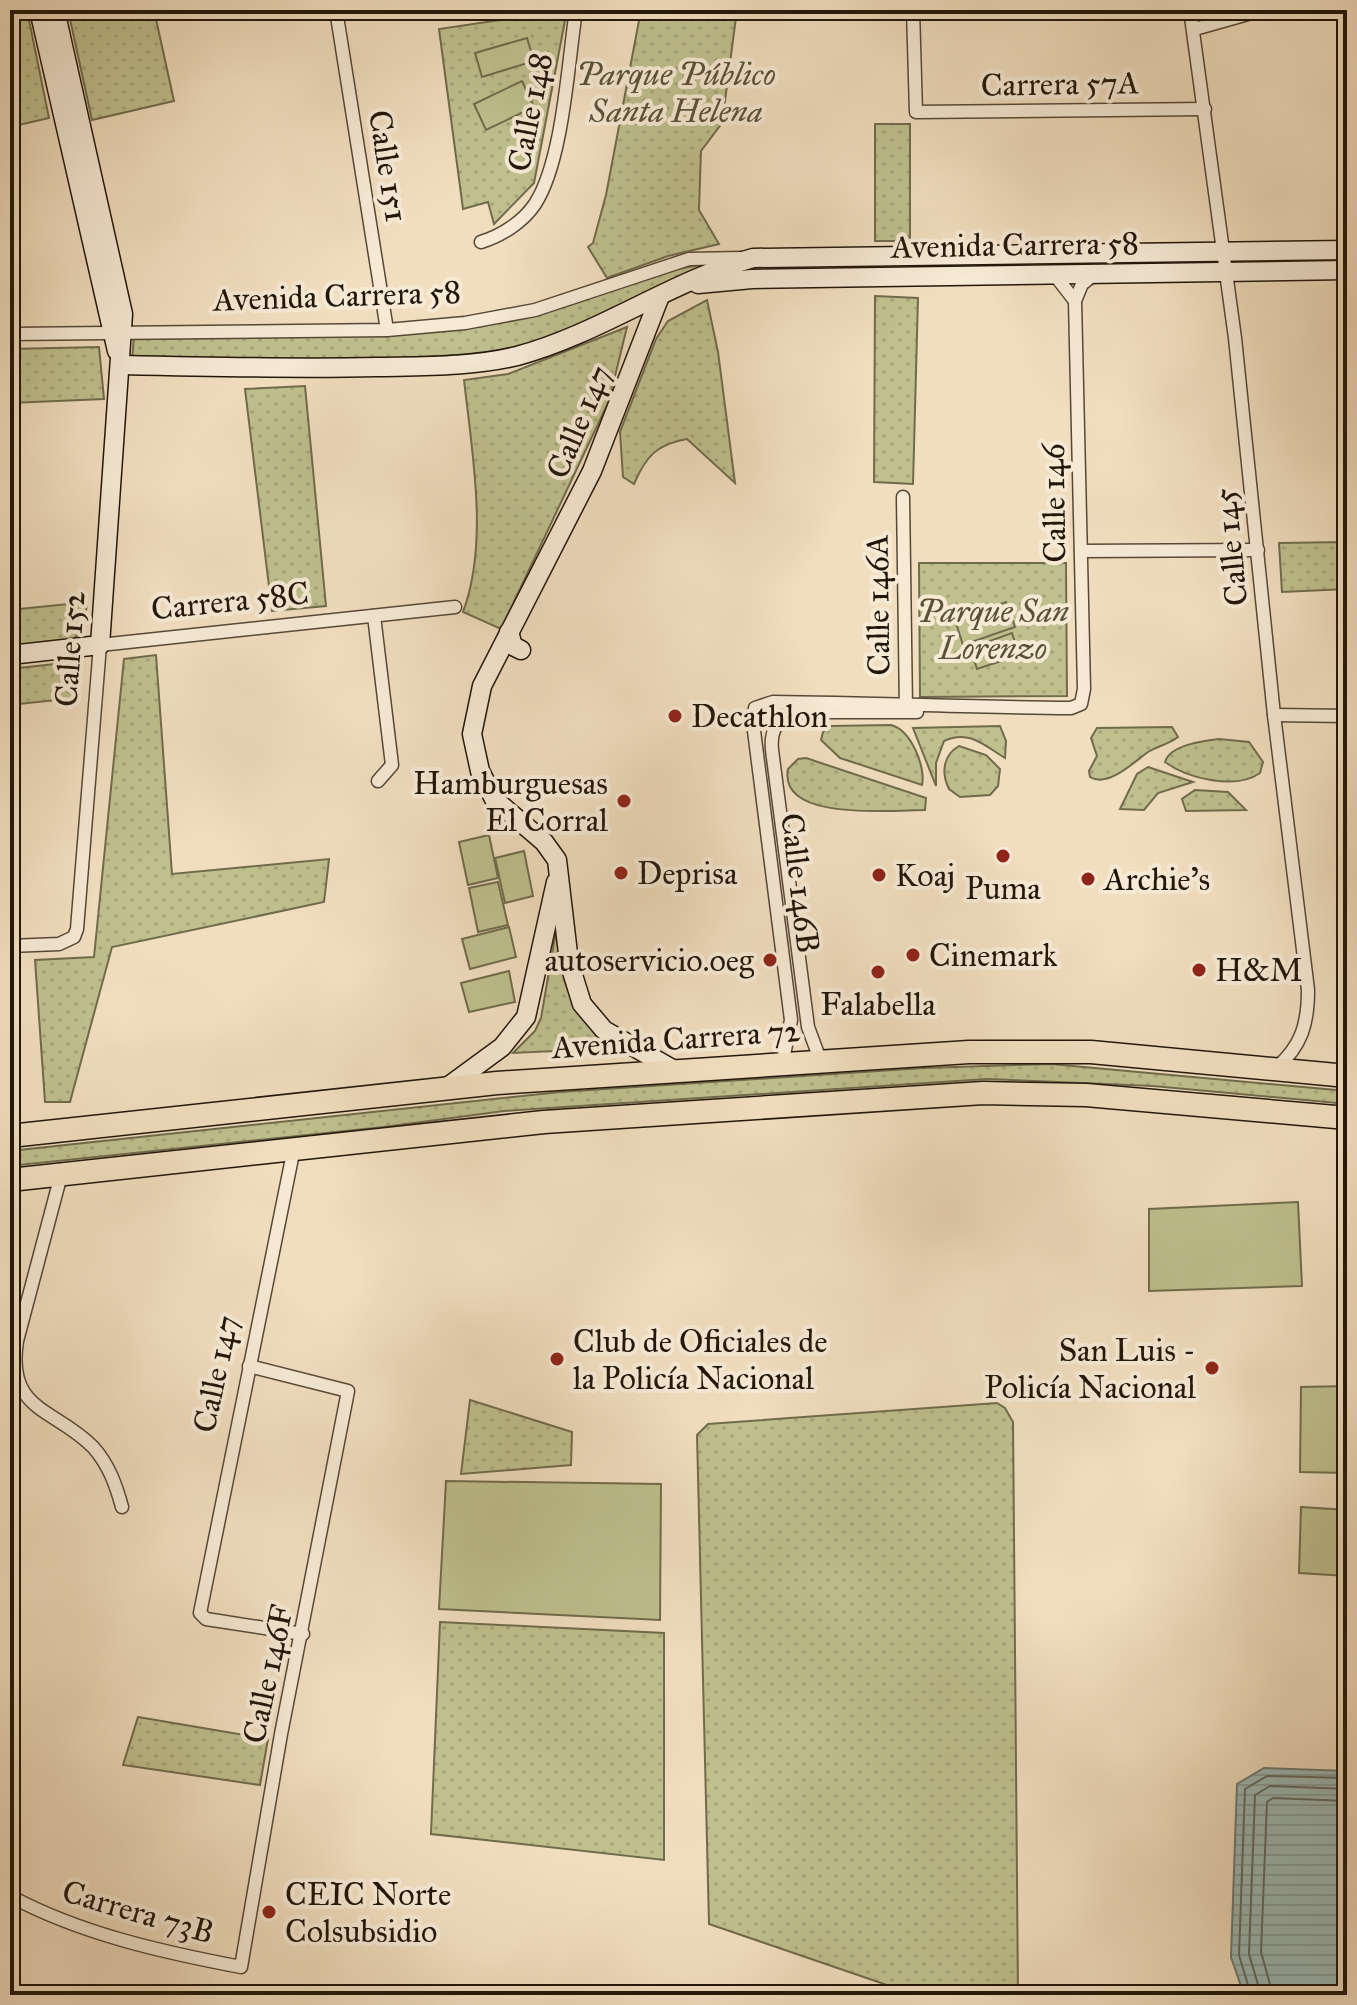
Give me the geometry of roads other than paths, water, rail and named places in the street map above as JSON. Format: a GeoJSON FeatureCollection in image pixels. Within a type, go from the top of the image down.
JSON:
{"type":"FeatureCollection","features":[{"type":"Feature","properties":{"kind":"highway","name":"Avenida Carrera 72"},"geometry":{"type":"LineString","coordinates":[[10,1136],[445,1089],[676,1071],[1028,1050],[1091,1052],[1347,1076]]}},
{"type":"Feature","properties":{"kind":"highway"},"geometry":{"type":"LineString","coordinates":[[10,1180],[544,1122],[983,1093],[1086,1095],[1347,1118]]}},
{"type":"Feature","properties":{"kind":"main road","name":"Calle 152"},"geometry":{"type":"LineString","coordinates":[[39,10],[117,330],[121,365],[100,645]]}},
{"type":"Feature","properties":{"kind":"main road","name":"Calle 152"},"geometry":{"type":"LineString","coordinates":[[55,10],[123,314],[117,330]]}},
{"type":"Feature","properties":{"kind":"main road","name":"Avenida Carrera 58"},"geometry":{"type":"LineString","coordinates":[[121,365],[291,369],[469,364],[532,351],[753,258],[1347,250]]}},
{"type":"Feature","properties":{"kind":"main road","name":"Avenida Carrera 58"},"geometry":{"type":"LineString","coordinates":[[684,286],[752,279],[1347,270]]}},
{"type":"Feature","properties":{"kind":"main road","name":"Calle 147"},"geometry":{"type":"LineString","coordinates":[[559,867],[544,842],[506,811],[485,786],[474,751],[473,716],[482,686],[514,643],[544,567],[614,422],[660,296]]}},
{"type":"Feature","properties":{"kind":"main road","name":"Carrera 58C"},"geometry":{"type":"LineString","coordinates":[[10,655],[100,645]]}},
{"type":"Feature","properties":{"kind":"main road"},"geometry":{"type":"LineString","coordinates":[[559,867],[569,962],[582,1004],[604,1030],[676,1071]]}},
{"type":"Feature","properties":{"kind":"main road"},"geometry":{"type":"LineString","coordinates":[[445,1089],[502,1047],[526,1017],[533,999],[559,867]]}},
{"type":"Feature","properties":{"kind":"street","name":"Calle 151"},"geometry":{"type":"LineString","coordinates":[[336,10],[387,330]]}},
{"type":"Feature","properties":{"kind":"street","name":"Calle 148"},"geometry":{"type":"LineString","coordinates":[[481,242],[501,236],[535,205],[551,168],[576,10]]}},
{"type":"Feature","properties":{"kind":"street","name":"Carrera 57A"},"geometry":{"type":"LineString","coordinates":[[913,10],[916,112],[1205,109]]}},
{"type":"Feature","properties":{"kind":"street","name":"Calle 145"},"geometry":{"type":"LineString","coordinates":[[1190,10],[1224,251],[1308,1016],[1301,1039],[1274,1069]]}},
{"type":"Feature","properties":{"kind":"street"},"geometry":{"type":"LineString","coordinates":[[1195,29],[1262,10]]}},
{"type":"Feature","properties":{"kind":"street","name":"Avenida Carrera 58"},"geometry":{"type":"LineString","coordinates":[[10,334],[117,330],[387,330],[512,315],[610,287],[689,259],[753,258]]}},
{"type":"Feature","properties":{"kind":"street"},"geometry":{"type":"LineString","coordinates":[[1054,274],[1075,301],[1082,284],[1096,273]]}},
{"type":"Feature","properties":{"kind":"street","name":"Calle 146"},"geometry":{"type":"LineString","coordinates":[[906,708],[1071,708],[1081,704],[1084,689],[1075,301]]}},
{"type":"Feature","properties":{"kind":"street","name":"Calle 146A"},"geometry":{"type":"LineString","coordinates":[[903,497],[906,708]]}},
{"type":"Feature","properties":{"kind":"street"},"geometry":{"type":"LineString","coordinates":[[1081,551],[1258,550]]}},
{"type":"Feature","properties":{"kind":"street","name":"Carrera 58C"},"geometry":{"type":"LineString","coordinates":[[100,645],[455,607]]}},
{"type":"Feature","properties":{"kind":"street"},"geometry":{"type":"LineString","coordinates":[[374,616],[392,765],[378,781]]}},
{"type":"Feature","properties":{"kind":"street","name":"Calle 152"},"geometry":{"type":"LineString","coordinates":[[10,946],[59,944],[74,937],[79,918],[100,645]]}},
{"type":"Feature","properties":{"kind":"street","name":"Calle 146B"},"geometry":{"type":"LineString","coordinates":[[782,1065],[790,1031],[788,990],[753,723],[755,708],[773,702],[906,708]]}},
{"type":"Feature","properties":{"kind":"street","name":"Calle 146B"},"geometry":{"type":"LineString","coordinates":[[821,1062],[809,1035],[803,989],[772,750],[777,724],[798,712],[906,708]]}},
{"type":"Feature","properties":{"kind":"street"},"geometry":{"type":"LineString","coordinates":[[1274,715],[1347,716]]}},
{"type":"Feature","properties":{"kind":"street"},"geometry":{"type":"LineString","coordinates":[[788,990],[803,989]]}},
{"type":"Feature","properties":{"kind":"street","name":"Calle 147"},"geometry":{"type":"LineString","coordinates":[[294,1148],[200,1613],[206,1619],[303,1634]]}},
{"type":"Feature","properties":{"kind":"street"},"geometry":{"type":"LineString","coordinates":[[61,1175],[14,1361],[17,1377],[36,1409],[92,1447],[115,1481],[122,1507]]}},
{"type":"Feature","properties":{"kind":"street","name":"Calle 146F"},"geometry":{"type":"LineString","coordinates":[[241,1967],[281,1734],[303,1634],[348,1391],[249,1366]]}},
{"type":"Feature","properties":{"kind":"street","name":"Carrera 73B"},"geometry":{"type":"LineString","coordinates":[[10,1896],[64,1922],[184,1956],[241,1967]]}},
{"type":"Feature","properties":{"kind":"water"},"geometry":{"type":"Polygon","coordinates":[[[1264,1768],[1347,1771],[1347,1995],[1243,1992],[1231,1957],[1237,1784],[1264,1768]]]}},
{"type":"Feature","properties":{"kind":"place","name":"Decathlon"},"geometry":{"type":"Point","coordinates":[675,716]}},
{"type":"Feature","properties":{"kind":"place","name":"Hamburguesas El Corral"},"geometry":{"type":"Point","coordinates":[624,801]}},
{"type":"Feature","properties":{"kind":"place","name":"Puma"},"geometry":{"type":"Point","coordinates":[1003,856]}},
{"type":"Feature","properties":{"kind":"place","name":"Deprisa"},"geometry":{"type":"Point","coordinates":[621,873]}},
{"type":"Feature","properties":{"kind":"place","name":"Koaj"},"geometry":{"type":"Point","coordinates":[879,875]}},
{"type":"Feature","properties":{"kind":"place","name":"Archie's"},"geometry":{"type":"Point","coordinates":[1088,879]}},
{"type":"Feature","properties":{"kind":"place","name":"Cinemark"},"geometry":{"type":"Point","coordinates":[913,955]}},
{"type":"Feature","properties":{"kind":"place","name":"autoservicio.oeg"},"geometry":{"type":"Point","coordinates":[770,960]}},
{"type":"Feature","properties":{"kind":"place","name":"H&M"},"geometry":{"type":"Point","coordinates":[1199,970]}},
{"type":"Feature","properties":{"kind":"place","name":"Falabella"},"geometry":{"type":"Point","coordinates":[878,972]}},
{"type":"Feature","properties":{"kind":"place","name":"Club de Oficiales de la Policía Nacional"},"geometry":{"type":"Point","coordinates":[557,1359]}},
{"type":"Feature","properties":{"kind":"place","name":"San Luis - Policía Nacional"},"geometry":{"type":"Point","coordinates":[1212,1368]}},
{"type":"Feature","properties":{"kind":"place","name":"CEIC Norte Colsubsidio"},"geometry":{"type":"Point","coordinates":[269,1912]}},
{"type":"Feature","properties":{"kind":"park label","name":"Parque Público Santa Helena"},"geometry":{"type":"Point","coordinates":[676,92]}},
{"type":"Feature","properties":{"kind":"park label","name":"Parque San Lorenzo"},"geometry":{"type":"Point","coordinates":[993,630]}}]}
